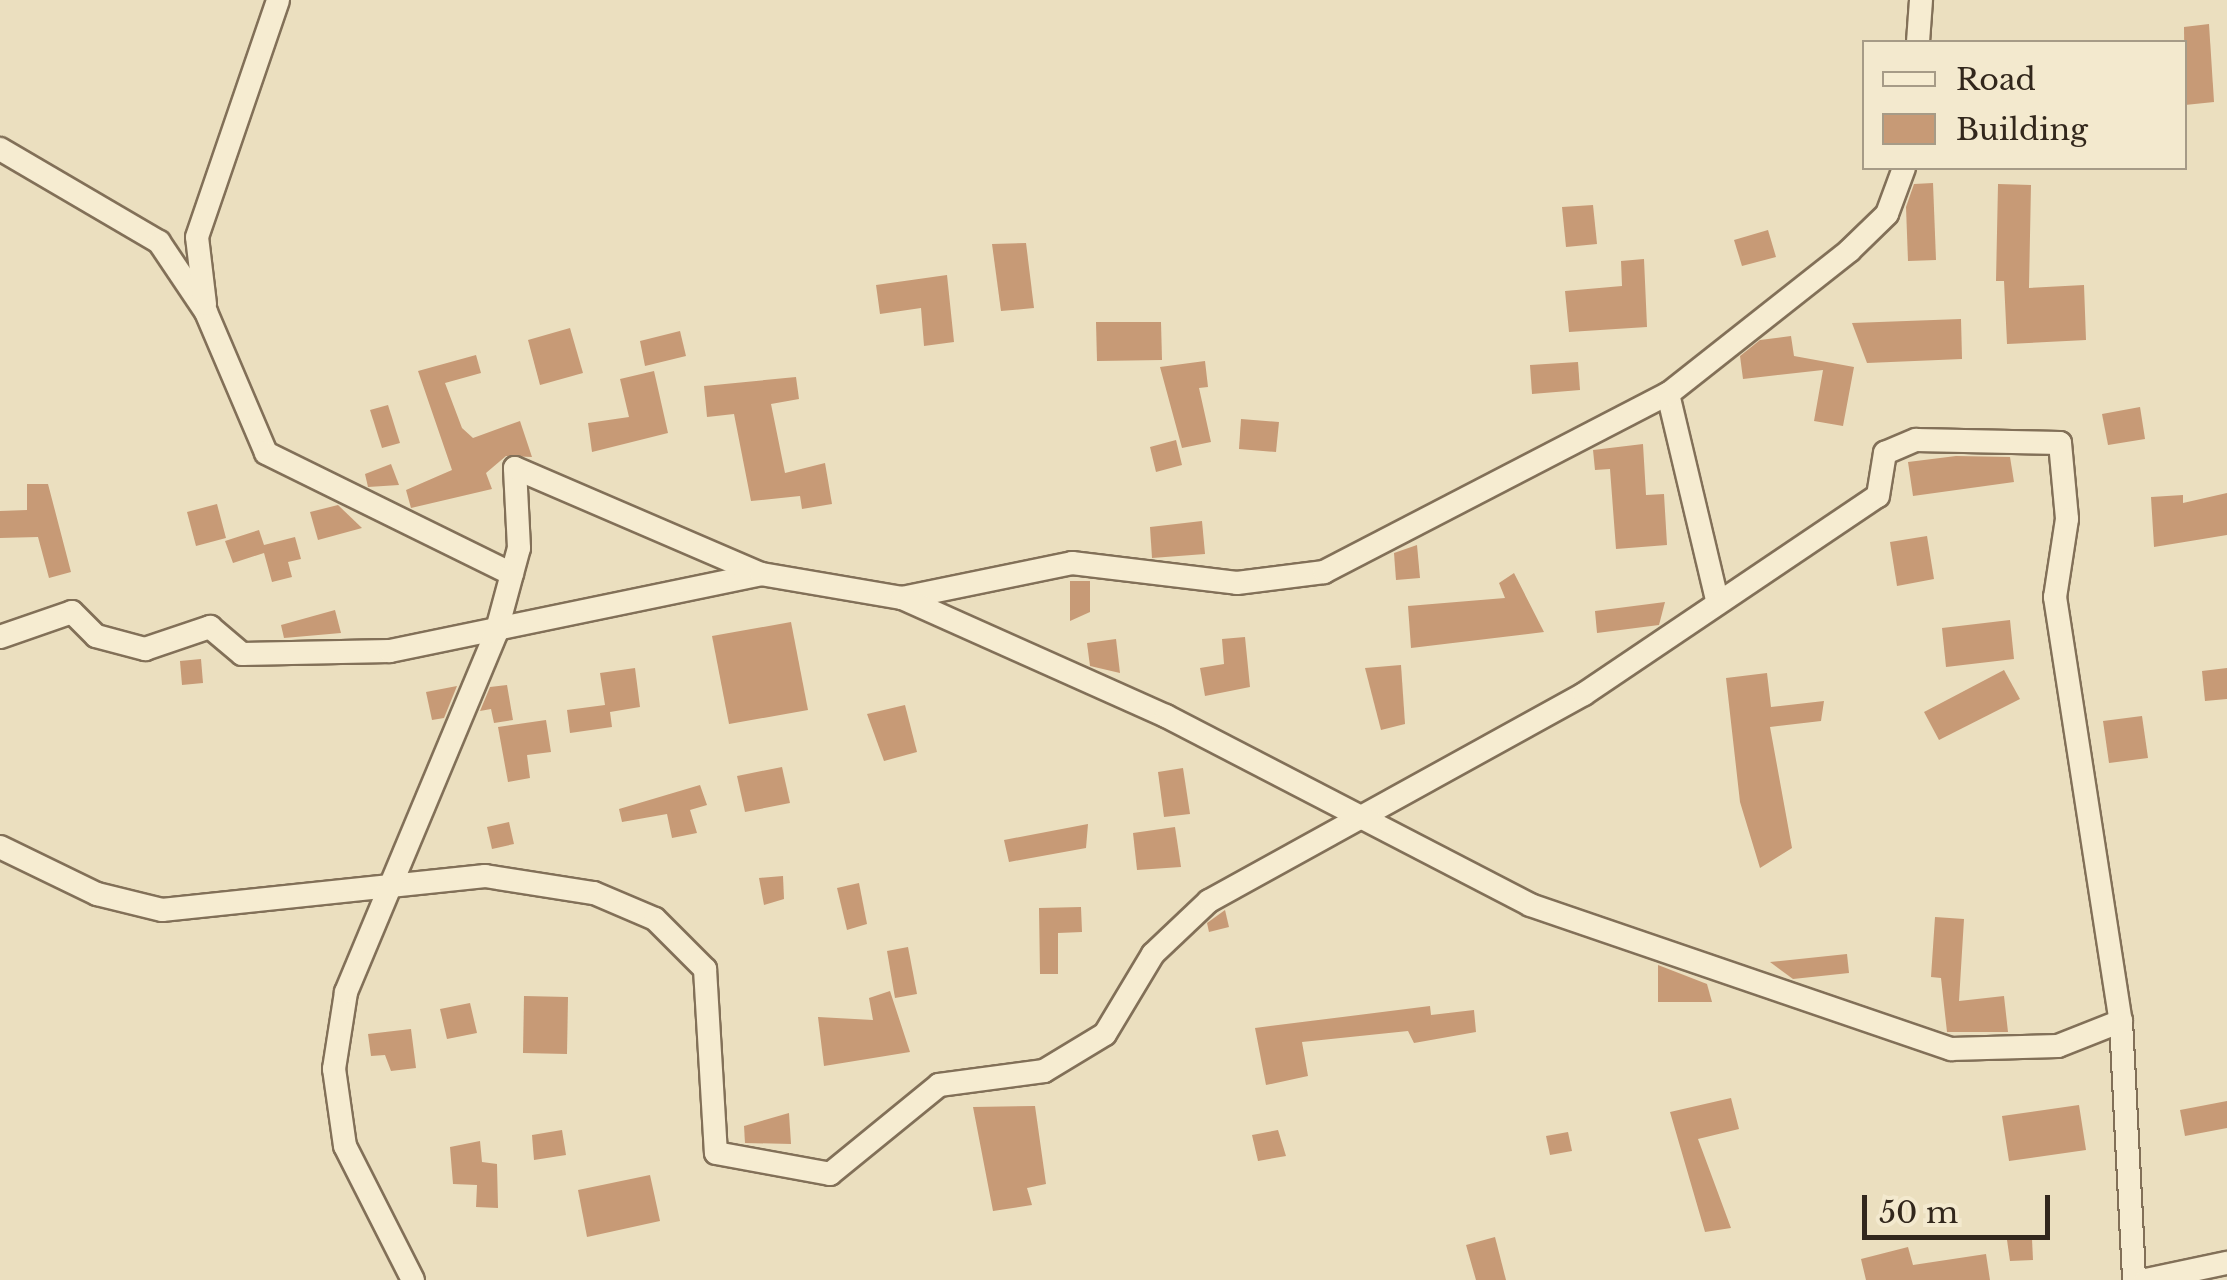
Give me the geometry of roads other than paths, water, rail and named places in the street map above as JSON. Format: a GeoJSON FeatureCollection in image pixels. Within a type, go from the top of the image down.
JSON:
{"type":"FeatureCollection","features":[{"type":"Feature","properties":{"kind":"street"},"geometry":{"type":"LineString","coordinates":[[206,312],[197,237],[278,0]]}},
{"type":"Feature","properties":{"kind":"street"},"geometry":{"type":"LineString","coordinates":[[1918,40],[1921,0]]}},
{"type":"Feature","properties":{"kind":"street"},"geometry":{"type":"LineString","coordinates":[[0,149],[159,242],[206,312],[266,453],[512,574]]}},
{"type":"Feature","properties":{"kind":"street"},"geometry":{"type":"LineString","coordinates":[[902,598],[1072,562],[1237,583],[1324,572],[1668,394],[1862,238],[1905,184],[1904,170]]}},
{"type":"Feature","properties":{"kind":"street"},"geometry":{"type":"LineString","coordinates":[[1668,394],[1717,600]]}},
{"type":"Feature","properties":{"kind":"street"},"geometry":{"type":"LineString","coordinates":[[0,847],[97,894],[162,910],[396,885],[536,881],[655,919],[705,969],[716,1153],[830,1174],[940,1086],[1044,1071],[1104,1034],[1153,954],[1209,900],[1584,694],[1717,600],[1878,496],[1886,453],[1916,440],[2060,443],[2067,519],[2055,597],[2121,1021],[2134,1280]]}},
{"type":"Feature","properties":{"kind":"street"},"geometry":{"type":"LineString","coordinates":[[413,1280],[344,1146],[334,1070],[346,992],[396,885],[496,633],[512,574],[515,468],[762,574],[902,598],[1166,716],[1530,905],[1951,1049],[2058,1046],[2121,1021]]}},
{"type":"Feature","properties":{"kind":"street"},"geometry":{"type":"LineString","coordinates":[[0,637],[72,612],[96,636],[145,649],[210,627],[242,654],[390,651],[496,633],[762,574]]}},
{"type":"Feature","properties":{"kind":"street"},"geometry":{"type":"LineString","coordinates":[[2146,1280],[2227,1264]]}}]}
